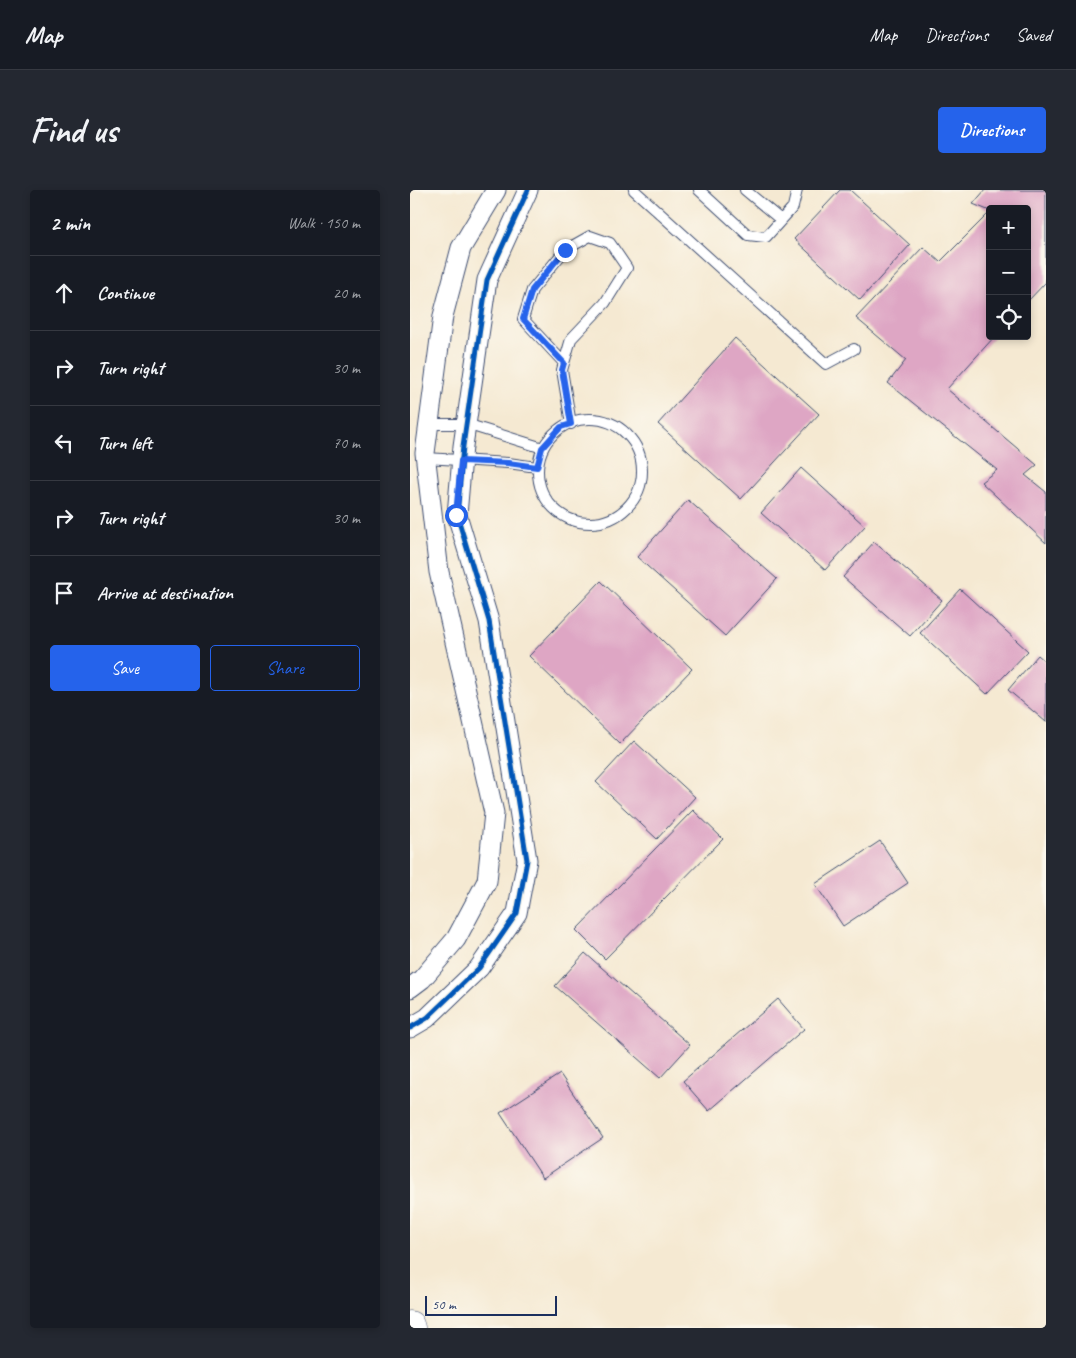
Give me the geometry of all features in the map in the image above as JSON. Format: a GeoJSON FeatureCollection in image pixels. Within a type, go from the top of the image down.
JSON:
{"type":"FeatureCollection","features":[{"type":"Feature","properties":{"kind":"street"},"geometry":{"type":"LineString","coordinates":[[410,988],[422,978],[456,939],[487,881],[494,813],[439,572],[425,453],[443,316],[461,248],[496,190]]}},
{"type":"Feature","properties":{"kind":"street"},"geometry":{"type":"LineString","coordinates":[[410,1028],[427,1018],[479,968],[517,913],[527,860],[489,621],[456,515],[461,461],[487,280],[528,190]]}},
{"type":"Feature","properties":{"kind":"lane"},"geometry":{"type":"LineString","coordinates":[[634,190],[826,364],[854,349]]}},
{"type":"Feature","properties":{"kind":"lane"},"geometry":{"type":"LineString","coordinates":[[699,190],[748,234],[766,237],[793,206],[797,190]]}},
{"type":"Feature","properties":{"kind":"lane"},"geometry":{"type":"LineString","coordinates":[[745,190],[780,220]]}},
{"type":"Feature","properties":{"kind":"lane"},"geometry":{"type":"LineString","coordinates":[[564,363],[523,319],[532,290],[565,250],[590,236],[610,242],[627,268],[605,304],[571,339],[562,370],[571,424]]}},
{"type":"Feature","properties":{"kind":"lane"},"geometry":{"type":"LineString","coordinates":[[588,419],[616,425],[636,445],[643,472],[635,499],[615,518],[588,524],[561,516],[542,495],[537,467],[542,448],[561,427],[571,424],[588,419]]}},
{"type":"Feature","properties":{"kind":"lane"},"geometry":{"type":"LineString","coordinates":[[429,424],[466,424],[542,448]]}},
{"type":"Feature","properties":{"kind":"lane"},"geometry":{"type":"LineString","coordinates":[[426,458],[508,463],[537,467]]}},
{"type":"Feature","properties":{"kind":"building"},"geometry":{"type":"Polygon","coordinates":[[[840,190],[850,190],[910,245],[860,300],[794,239],[840,190]]]}},
{"type":"Feature","properties":{"kind":"building"},"geometry":{"type":"Polygon","coordinates":[[[985,190],[1046,190],[1046,282],[1031,298],[1031,205],[986,205],[986,209],[973,204],[985,190]]]}},
{"type":"Feature","properties":{"kind":"building"},"geometry":{"type":"Polygon","coordinates":[[[986,216],[986,340],[991,340],[947,389],[1037,465],[1025,475],[1046,492],[1046,543],[981,482],[997,470],[888,383],[906,360],[856,318],[923,247],[940,262],[986,216]]]}},
{"type":"Feature","properties":{"kind":"building"},"geometry":{"type":"Polygon","coordinates":[[[735,338],[819,414],[741,499],[658,424],[735,338]]]}},
{"type":"Feature","properties":{"kind":"building"},"geometry":{"type":"Polygon","coordinates":[[[801,468],[865,526],[825,570],[761,513],[801,468]]]}},
{"type":"Feature","properties":{"kind":"building"},"geometry":{"type":"Polygon","coordinates":[[[688,500],[777,579],[725,636],[637,557],[688,500]]]}},
{"type":"Feature","properties":{"kind":"building"},"geometry":{"type":"Polygon","coordinates":[[[874,542],[942,600],[910,636],[843,577],[874,542]]]}},
{"type":"Feature","properties":{"kind":"building"},"geometry":{"type":"Polygon","coordinates":[[[601,581],[692,669],[620,744],[529,656],[601,581]]]}},
{"type":"Feature","properties":{"kind":"building"},"geometry":{"type":"Polygon","coordinates":[[[960,589],[1028,651],[987,694],[920,633],[960,589]]]}},
{"type":"Feature","properties":{"kind":"building"},"geometry":{"type":"Polygon","coordinates":[[[1038,655],[1046,662],[1046,722],[1008,690],[1038,655]]]}},
{"type":"Feature","properties":{"kind":"building"},"geometry":{"type":"Polygon","coordinates":[[[634,741],[695,797],[657,839],[596,782],[634,741]]]}},
{"type":"Feature","properties":{"kind":"building"},"geometry":{"type":"Polygon","coordinates":[[[693,810],[723,839],[605,959],[576,930],[693,810]]]}},
{"type":"Feature","properties":{"kind":"building"},"geometry":{"type":"Polygon","coordinates":[[[880,841],[908,883],[843,926],[815,884],[880,841]]]}},
{"type":"Feature","properties":{"kind":"building"},"geometry":{"type":"Polygon","coordinates":[[[585,953],[690,1045],[660,1078],[555,986],[585,953]]]}},
{"type":"Feature","properties":{"kind":"building"},"geometry":{"type":"Polygon","coordinates":[[[778,999],[804,1029],[709,1111],[683,1081],[778,999]]]}},
{"type":"Feature","properties":{"kind":"building"},"geometry":{"type":"Polygon","coordinates":[[[560,1074],[603,1138],[543,1178],[500,1113],[560,1074]]]}},
{"type":"Feature","properties":{"kind":"cycle path"},"geometry":{"type":"LineString","coordinates":[[410,1028],[427,1018],[479,968],[517,913],[527,860],[489,621],[457,515],[463,446],[487,280],[528,190]]}},
{"type":"Feature","properties":{"kind":"route"},"geometry":{"type":"LineString","coordinates":[[456,515],[461,461],[508,463],[537,467],[542,448],[561,427],[571,424],[562,370],[564,363],[523,319],[532,290],[565,250]]}}]}
